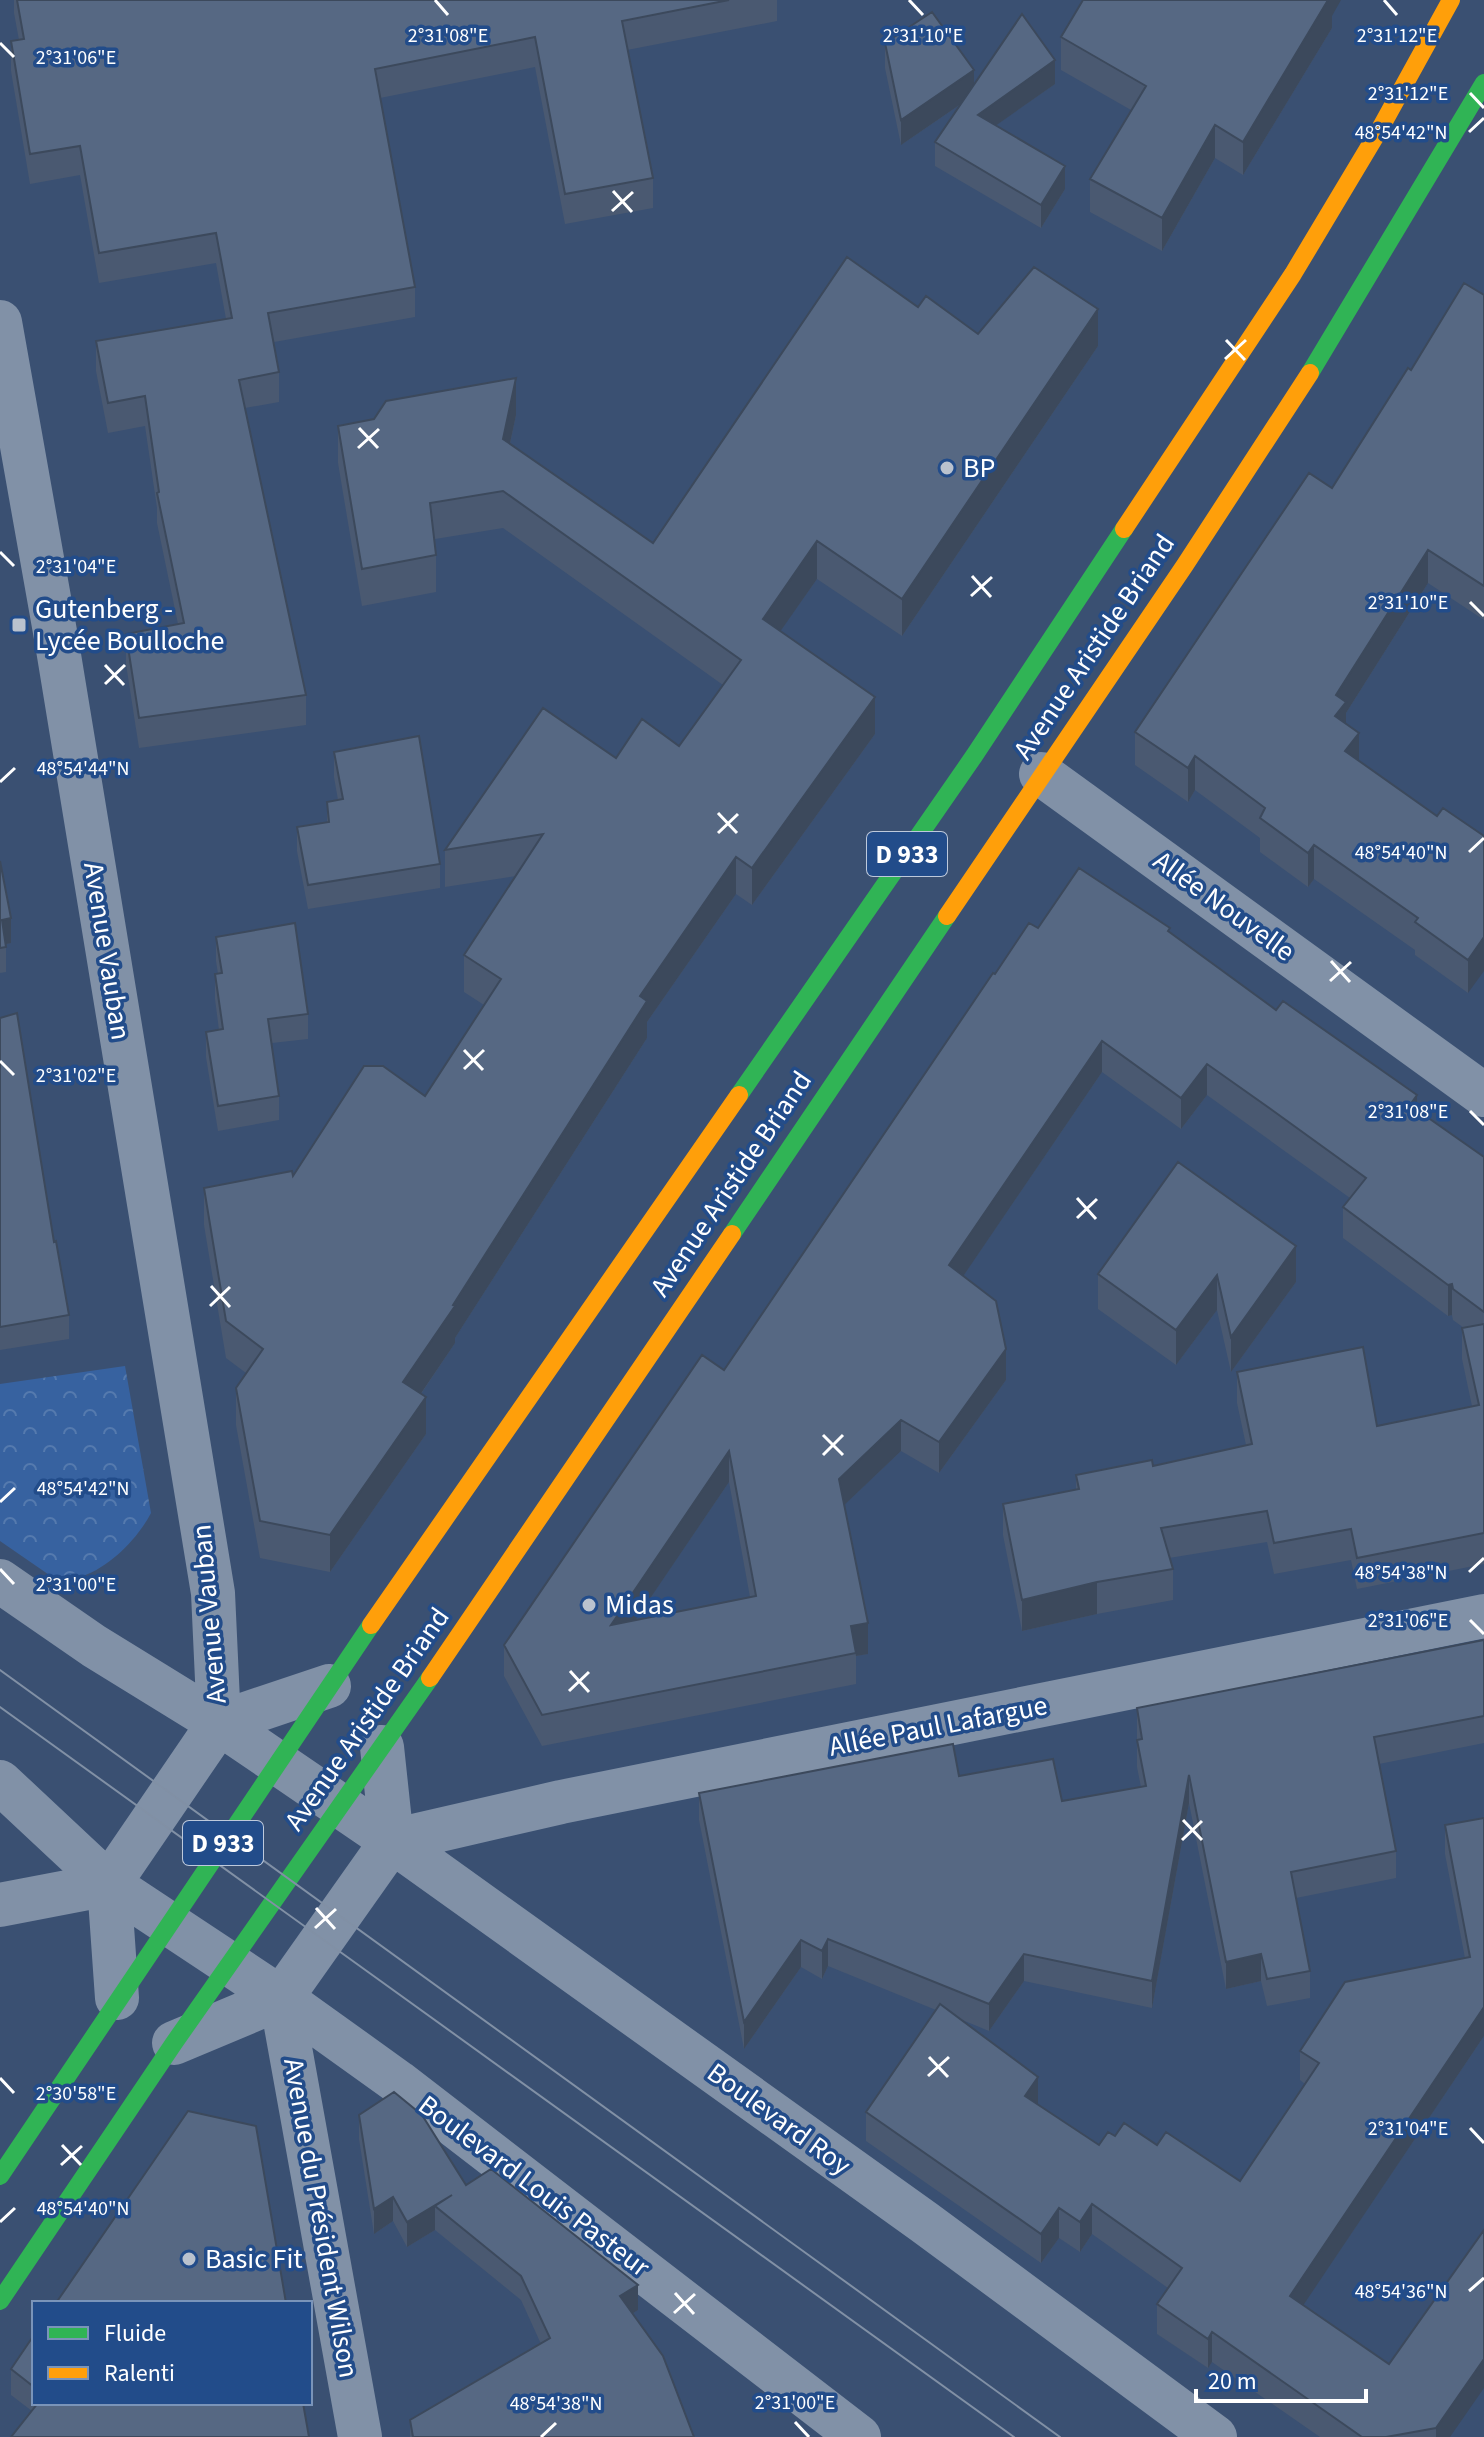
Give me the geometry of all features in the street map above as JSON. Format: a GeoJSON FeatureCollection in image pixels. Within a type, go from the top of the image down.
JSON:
{"type":"FeatureCollection","features":[{"type":"Feature","properties":{"kind":"main road","name":"Avenue Aristide Briand"},"geometry":{"type":"LineString","coordinates":[[0,2176],[329,1686],[1027,677],[1293,274],[1381,127],[1451,0]]}},
{"type":"Feature","properties":{"kind":"main road","name":"Avenue Aristide Briand"},"geometry":{"type":"LineString","coordinates":[[0,2301],[174,2043],[382,1747],[1185,565],[1333,339],[1484,83]]}},
{"type":"Feature","properties":{"kind":"street","name":"Avenue Vauban"},"geometry":{"type":"LineString","coordinates":[[0,322],[59,658],[213,1593],[219,1723]]}},
{"type":"Feature","properties":{"kind":"street","name":"Allée Nouvelle"},"geometry":{"type":"LineString","coordinates":[[1041,774],[1484,1095]]}},
{"type":"Feature","properties":{"kind":"street","name":"Boulevard Roy"},"geometry":{"type":"LineString","coordinates":[[0,1581],[94,1646],[219,1723],[392,1841],[924,2222],[1215,2437]]}},
{"type":"Feature","properties":{"kind":"street","name":"Allée Paul Lafargue"},"geometry":{"type":"LineString","coordinates":[[392,1841],[561,1802],[1484,1616]]}},
{"type":"Feature","properties":{"kind":"street"},"geometry":{"type":"LineString","coordinates":[[117,1998],[109,1884],[219,1723],[329,1686]]}},
{"type":"Feature","properties":{"kind":"street"},"geometry":{"type":"LineString","coordinates":[[174,2043],[281,1998],[392,1841],[382,1747]]}},
{"type":"Feature","properties":{"kind":"street","name":"Boulevard Louis Pasteur"},"geometry":{"type":"LineString","coordinates":[[0,1782],[109,1884],[281,1998],[495,2155],[859,2437]]}},
{"type":"Feature","properties":{"kind":"street"},"geometry":{"type":"LineString","coordinates":[[0,1905],[109,1884]]}},
{"type":"Feature","properties":{"kind":"street","name":"Avenue du Président Wilson"},"geometry":{"type":"LineString","coordinates":[[281,1998],[360,2437]]}},
{"type":"Feature","properties":{"kind":"green space"},"geometry":{"type":"Polygon","coordinates":[[[125,1366],[151,1513],[131,1541],[104,1565],[83,1576],[58,1581],[0,1541],[0,1384],[125,1366]]]}},
{"type":"Feature","properties":{"kind":"building"},"geometry":{"type":"Polygon","coordinates":[[[17,0],[729,0],[622,21],[653,178],[565,194],[535,37],[375,69],[415,287],[268,313],[279,372],[239,380],[306,695],[139,718],[126,634],[184,623],[157,493],[145,396],[108,403],[96,341],[232,318],[216,233],[99,253],[80,146],[30,154],[11,41],[24,39],[17,0]]]}},
{"type":"Feature","properties":{"kind":"building"},"geometry":{"type":"Polygon","coordinates":[[[1083,0],[1328,0],[1243,142],[1215,125],[1162,218],[1090,179],[1146,86],[1061,37],[1083,0]]]}},
{"type":"Feature","properties":{"kind":"building"},"geometry":{"type":"Polygon","coordinates":[[[932,12],[974,70],[901,120],[885,43],[932,12]]]}},
{"type":"Feature","properties":{"kind":"building"},"geometry":{"type":"Polygon","coordinates":[[[1022,14],[1055,60],[978,115],[1065,166],[1041,205],[935,142],[1022,14]]]}},
{"type":"Feature","properties":{"kind":"building"},"geometry":{"type":"Polygon","coordinates":[[[847,257],[918,307],[926,296],[978,334],[1034,267],[1098,309],[902,599],[817,541],[763,619],[875,697],[752,868],[736,857],[640,996],[647,1001],[455,1306],[403,1382],[426,1397],[330,1535],[260,1521],[236,1388],[263,1349],[226,1321],[204,1188],[292,1171],[293,1176],[364,1066],[383,1066],[425,1096],[501,979],[464,955],[543,834],[445,850],[543,708],[616,758],[642,719],[679,746],[741,660],[503,491],[430,503],[436,555],[362,569],[338,426],[374,419],[386,401],[516,378],[503,439],[653,543],[847,257]]]}},
{"type":"Feature","properties":{"kind":"building"},"geometry":{"type":"Polygon","coordinates":[[[1464,283],[1484,295],[1484,586],[1428,550],[1336,695],[1346,702],[1335,716],[1359,733],[1345,751],[1437,816],[1443,808],[1484,836],[1484,937],[1468,960],[1415,922],[1418,918],[1314,845],[1308,853],[1260,818],[1265,808],[1195,756],[1188,768],[1135,732],[1309,473],[1332,488],[1408,368],[1411,370],[1464,283]]]}},
{"type":"Feature","properties":{"kind":"building"},"geometry":{"type":"Polygon","coordinates":[[[419,736],[440,864],[308,885],[297,827],[329,822],[327,802],[343,799],[334,752],[419,736]]]}},
{"type":"Feature","properties":{"kind":"building"},"geometry":{"type":"Polygon","coordinates":[[[0,861],[11,918],[2,920],[6,947],[0,948],[0,861]]]}},
{"type":"Feature","properties":{"kind":"building"},"geometry":{"type":"Polygon","coordinates":[[[1079,868],[1170,928],[1168,931],[1276,1010],[1283,1001],[1417,1095],[1410,1105],[1484,1157],[1484,1312],[1453,1289],[1452,1284],[1448,1285],[1343,1207],[1366,1178],[1272,1110],[1207,1064],[1181,1098],[1102,1041],[949,1265],[996,1301],[1006,1349],[939,1442],[901,1420],[839,1479],[868,1623],[851,1626],[856,1653],[542,1715],[504,1645],[702,1355],[724,1370],[993,973],[1029,923],[1038,928],[1079,868]],[[729,1451],[611,1625],[756,1596],[729,1451]]]}},
{"type":"Feature","properties":{"kind":"building"},"geometry":{"type":"Polygon","coordinates":[[[295,923],[308,1014],[268,1019],[279,1096],[218,1106],[206,1032],[223,1029],[215,974],[222,973],[216,937],[295,923]]]}},
{"type":"Feature","properties":{"kind":"building"},"geometry":{"type":"Polygon","coordinates":[[[17,1013],[69,1315],[0,1327],[0,1018],[17,1013]]]}},
{"type":"Feature","properties":{"kind":"building"},"geometry":{"type":"Polygon","coordinates":[[[1178,1162],[1296,1246],[1231,1337],[1217,1275],[1176,1330],[1098,1274],[1178,1162]]]}},
{"type":"Feature","properties":{"kind":"building"},"geometry":{"type":"Polygon","coordinates":[[[1484,1324],[1484,1533],[1357,1558],[1351,1529],[1274,1543],[1267,1511],[1161,1528],[1173,1569],[1097,1582],[1022,1600],[1003,1504],[1079,1489],[1076,1475],[1152,1460],[1153,1466],[1252,1444],[1237,1372],[1363,1347],[1377,1426],[1479,1405],[1462,1328],[1484,1324]]]}},
{"type":"Feature","properties":{"kind":"building"},"geometry":{"type":"Polygon","coordinates":[[[1484,1640],[1484,1716],[1374,1737],[1396,1851],[1291,1872],[1310,1971],[1267,1979],[1261,1954],[1226,1962],[1189,1775],[1152,1981],[1024,1954],[989,2004],[828,1939],[822,1951],[801,1940],[744,2022],[699,1793],[953,1744],[959,1776],[1053,1759],[1062,1801],[1146,1786],[1137,1740],[1142,1739],[1137,1708],[1484,1640]]]}},
{"type":"Feature","properties":{"kind":"building"},"geometry":{"type":"Polygon","coordinates":[[[1484,1818],[1484,2007],[1290,2296],[1389,2364],[1484,2230],[1484,2359],[1436,2428],[1386,2437],[1362,2437],[1212,2332],[1208,2339],[1157,2304],[1182,2268],[1092,2204],[1080,2222],[1059,2208],[1041,2234],[866,2112],[940,2004],[1038,2077],[1025,2096],[1099,2145],[1108,2132],[1115,2136],[1124,2123],[1157,2145],[1166,2132],[1240,2181],[1319,2063],[1300,2051],[1345,1982],[1470,1957],[1445,1825],[1484,1818]]]}},
{"type":"Feature","properties":{"kind":"building"},"geometry":{"type":"Polygon","coordinates":[[[394,2092],[422,2115],[466,2185],[491,2169],[638,2285],[620,2296],[663,2356],[694,2437],[413,2437],[410,2420],[550,2338],[521,2276],[435,2206],[452,2195],[407,2222],[393,2197],[374,2209],[359,2115],[394,2092]]]}},
{"type":"Feature","properties":{"kind":"building","name":"Basic Fit"},"geometry":{"type":"Polygon","coordinates":[[[188,2111],[256,2126],[286,2301],[57,2301],[188,2111]]]}},
{"type":"Feature","properties":{"kind":"building"},"geometry":{"type":"Polygon","coordinates":[[[32,2338],[32,2385],[11,2369],[32,2338]]]}},
{"type":"Feature","properties":{"kind":"building"},"geometry":{"type":"Polygon","coordinates":[[[36,2405],[303,2405],[309,2437],[11,2437],[36,2405]]]}},
{"type":"Feature","properties":{"kind":"tram line"},"geometry":{"type":"LineString","coordinates":[[0,1670],[1060,2437]]}},
{"type":"Feature","properties":{"kind":"tram line"},"geometry":{"type":"LineString","coordinates":[[0,1707],[1014,2437]]}},
{"type":"Feature","properties":{"kind":"traffic: fast"},"geometry":{"type":"LineString","coordinates":[[1310,373],[1484,83]]}},
{"type":"Feature","properties":{"kind":"traffic: fast"},"geometry":{"type":"LineString","coordinates":[[739,1095],[974,756],[1124,529]]}},
{"type":"Feature","properties":{"kind":"traffic: fast"},"geometry":{"type":"LineString","coordinates":[[732,1234],[947,916]]}},
{"type":"Feature","properties":{"kind":"traffic: fast"},"geometry":{"type":"LineString","coordinates":[[0,2176],[371,1625]]}},
{"type":"Feature","properties":{"kind":"traffic: fast"},"geometry":{"type":"LineString","coordinates":[[0,2301],[174,2043],[430,1678]]}},
{"type":"Feature","properties":{"kind":"traffic: slow"},"geometry":{"type":"LineString","coordinates":[[1124,529],[1293,274],[1381,127],[1451,0]]}},
{"type":"Feature","properties":{"kind":"traffic: slow"},"geometry":{"type":"LineString","coordinates":[[947,916],[1185,565],[1310,373]]}},
{"type":"Feature","properties":{"kind":"traffic: slow"},"geometry":{"type":"LineString","coordinates":[[371,1625],[739,1095]]}},
{"type":"Feature","properties":{"kind":"traffic: slow"},"geometry":{"type":"LineString","coordinates":[[430,1678],[732,1234]]}},
{"type":"Feature","properties":{"kind":"place","name":"BP"},"geometry":{"type":"Point","coordinates":[947,468]}},
{"type":"Feature","properties":{"kind":"place","name":"Gutenberg - Lycée Boulloche"},"geometry":{"type":"Point","coordinates":[19,625]}},
{"type":"Feature","properties":{"kind":"place","name":"Midas"},"geometry":{"type":"Point","coordinates":[589,1605]}},
{"type":"Feature","properties":{"kind":"place","name":"Basic Fit"},"geometry":{"type":"Point","coordinates":[189,2259]}}]}
